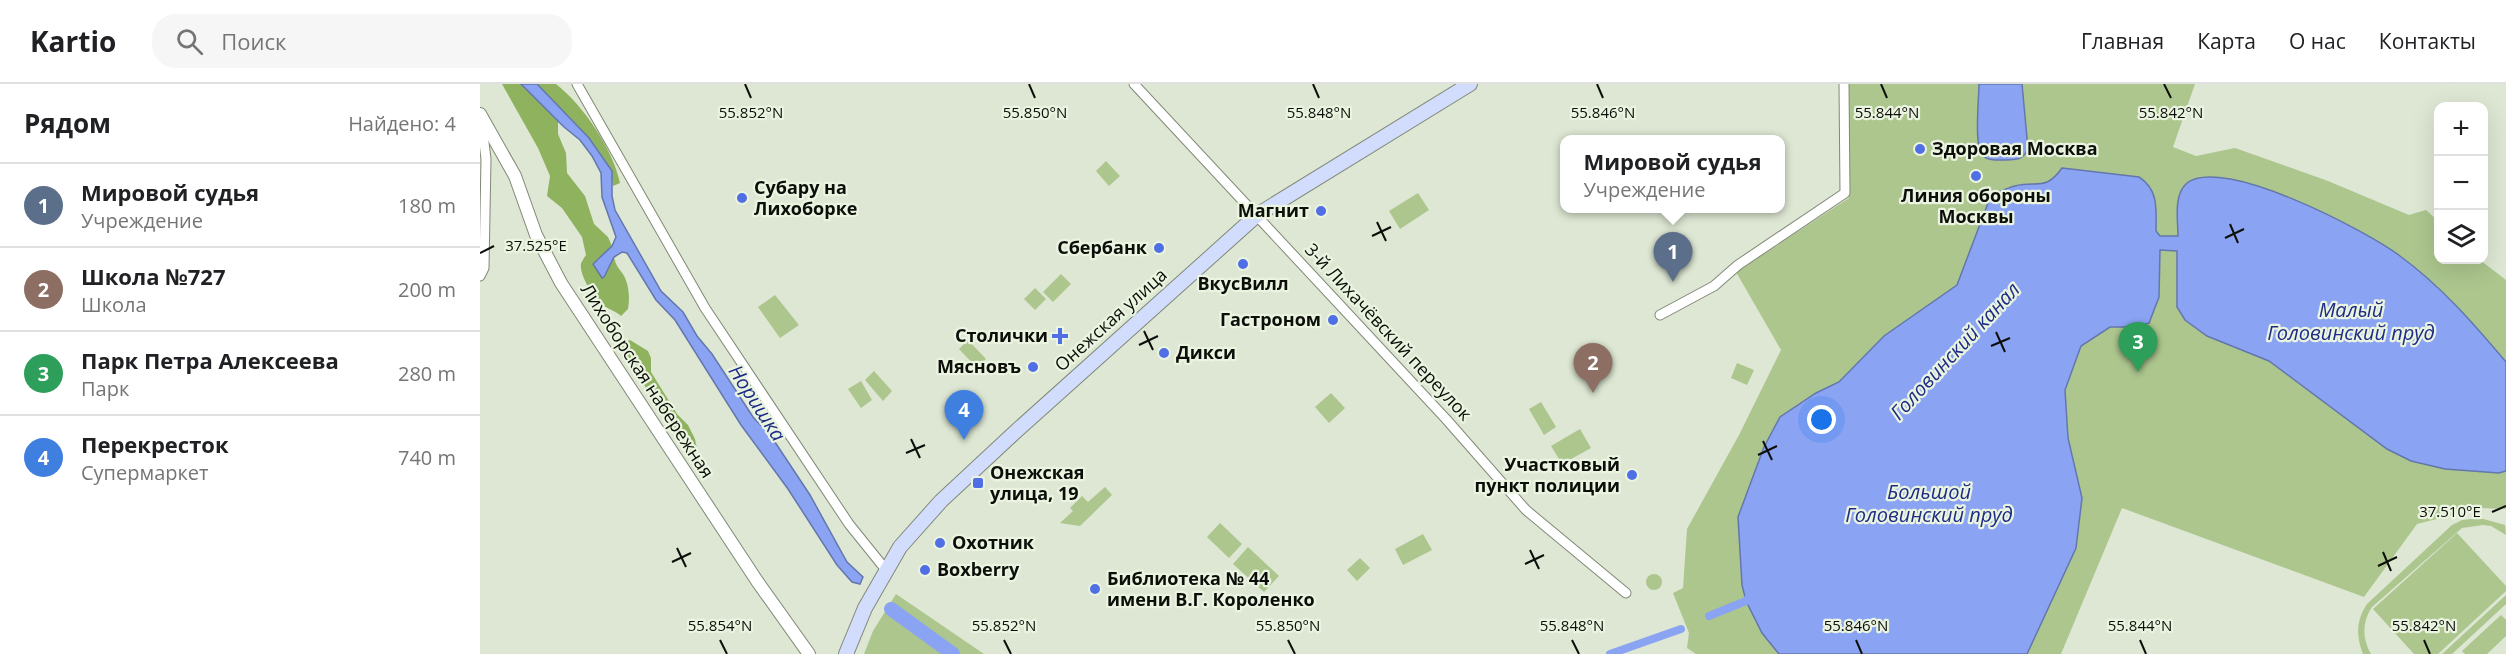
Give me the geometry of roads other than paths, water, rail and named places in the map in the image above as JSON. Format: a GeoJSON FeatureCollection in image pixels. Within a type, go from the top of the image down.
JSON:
{"type":"FeatureCollection","features":[{"type":"Feature","properties":{"kind":"main road","name":"Онежская улица"},"geometry":{"type":"LineString","coordinates":[[846,654],[865,608],[900,547],[941,501],[1013,434],[1257,215],[1470,84]]}},
{"type":"Feature","properties":{"kind":"street"},"geometry":{"type":"LineString","coordinates":[[577,84],[705,308],[849,524],[886,570]]}},
{"type":"Feature","properties":{"kind":"street","name":"3-й Лихачёвский переулок"},"geometry":{"type":"LineString","coordinates":[[1134,84],[1450,424],[1526,510],[1626,593]]}},
{"type":"Feature","properties":{"kind":"street"},"geometry":{"type":"LineString","coordinates":[[1660,315],[1714,286],[1738,265],[1845,193],[1844,84]]}},
{"type":"Feature","properties":{"kind":"street"},"geometry":{"type":"LineString","coordinates":[[480,114],[486,159],[483,210],[484,268],[480,276]]}},
{"type":"Feature","properties":{"kind":"street","name":"Лихоборская набережная"},"geometry":{"type":"LineString","coordinates":[[480,114],[515,176],[536,235],[561,283],[761,586],[809,654]]}},
{"type":"Feature","properties":{"kind":"street"},"geometry":{"type":"LineString","coordinates":[[486,159],[500,146]]}},
{"type":"Feature","properties":{"kind":"water"},"geometry":{"type":"Polygon","coordinates":[[[521,84],[537,84],[589,138],[612,171],[612,196],[615,210],[661,291],[683,312],[753,417],[771,436],[810,495],[847,562],[863,577],[860,584],[852,582],[837,565],[788,489],[741,425],[675,320],[656,300],[627,253],[622,252],[614,257],[602,278],[593,264],[612,246],[616,237],[602,197],[601,173],[580,140],[521,84]]]}},
{"type":"Feature","properties":{"kind":"water"},"geometry":{"type":"Polygon","coordinates":[[[1979,84],[2022,84],[2028,149],[2019,159],[1996,160],[1982,155],[1978,142],[1979,84]]]}},
{"type":"Feature","properties":{"kind":"water","name":"Большой Головинский пруд"},"geometry":{"type":"Polygon","coordinates":[[[2062,168],[2139,177],[2153,194],[2156,208],[2156,231],[2160,236],[2178,236],[2178,201],[2187,183],[2205,177],[2230,179],[2261,187],[2294,200],[2358,230],[2400,256],[2443,293],[2506,362],[2506,471],[2499,473],[2445,469],[2411,461],[2387,449],[2269,361],[2207,336],[2185,320],[2177,307],[2177,251],[2160,250],[2159,297],[2149,323],[2134,327],[2110,327],[2081,346],[2065,390],[2068,438],[2082,498],[2076,548],[2027,654],[1779,654],[1762,633],[1746,601],[1742,585],[1738,517],[1764,447],[1780,417],[1816,393],[1839,382],[1884,336],[1957,285],[1991,195],[2023,184],[2045,183],[2062,168]]]}},
{"type":"Feature","properties":{"kind":"waterway","name":"Головинский канал"},"geometry":{"type":"LineString","coordinates":[[1709,616],[1746,601],[1753,593]]}},
{"type":"Feature","properties":{"kind":"waterway","name":"Норишка"},"geometry":{"type":"LineString","coordinates":[[891,609],[953,654]]}},
{"type":"Feature","properties":{"kind":"waterway","name":"Головинский канал"},"geometry":{"type":"LineString","coordinates":[[1610,654],[1681,629]]}},
{"type":"Feature","properties":{"kind":"place","name":"Здоровая Москва"},"geometry":{"type":"Point","coordinates":[1920,149]}},
{"type":"Feature","properties":{"kind":"place","name":"Линия обороны Москвы"},"geometry":{"type":"Point","coordinates":[1976,176]}},
{"type":"Feature","properties":{"kind":"place","name":"Субару на Лихоборке"},"geometry":{"type":"Point","coordinates":[742,198]}},
{"type":"Feature","properties":{"kind":"place","name":"Магнит"},"geometry":{"type":"Point","coordinates":[1321,211]}},
{"type":"Feature","properties":{"kind":"place","name":"Сбербанк"},"geometry":{"type":"Point","coordinates":[1159,248]}},
{"type":"Feature","properties":{"kind":"place","name":"ВкусВилл"},"geometry":{"type":"Point","coordinates":[1243,264]}},
{"type":"Feature","properties":{"kind":"place","name":"Мировой судья"},"geometry":{"type":"Point","coordinates":[1673,282]}},
{"type":"Feature","properties":{"kind":"place","name":"Гастроном"},"geometry":{"type":"Point","coordinates":[1333,320]}},
{"type":"Feature","properties":{"kind":"place","name":"Столички"},"geometry":{"type":"Point","coordinates":[1060,336]}},
{"type":"Feature","properties":{"kind":"place","name":"Дикси"},"geometry":{"type":"Point","coordinates":[1164,353]}},
{"type":"Feature","properties":{"kind":"place","name":"Мясновъ"},"geometry":{"type":"Point","coordinates":[1033,367]}},
{"type":"Feature","properties":{"kind":"place","name":"Парк Петра Алексеева"},"geometry":{"type":"Point","coordinates":[2138,372]}},
{"type":"Feature","properties":{"kind":"place","name":"Школа №727"},"geometry":{"type":"Point","coordinates":[1593,393]}},
{"type":"Feature","properties":{"kind":"place","name":"Перекресток"},"geometry":{"type":"Point","coordinates":[964,440]}},
{"type":"Feature","properties":{"kind":"place","name":"Участковый пункт полиции"},"geometry":{"type":"Point","coordinates":[1632,475]}},
{"type":"Feature","properties":{"kind":"place","name":"Онежская улица, 19"},"geometry":{"type":"Point","coordinates":[978,483]}},
{"type":"Feature","properties":{"kind":"place","name":"Охотник"},"geometry":{"type":"Point","coordinates":[940,543]}},
{"type":"Feature","properties":{"kind":"place","name":"Boxberry"},"geometry":{"type":"Point","coordinates":[925,570]}},
{"type":"Feature","properties":{"kind":"place","name":"Библиотека № 44 имени В.Г. Короленко"},"geometry":{"type":"Point","coordinates":[1095,589]}},
{"type":"Feature","properties":{"kind":"water label","name":"Малый Головинский пруд"},"geometry":{"type":"Point","coordinates":[2351,322]}}]}
